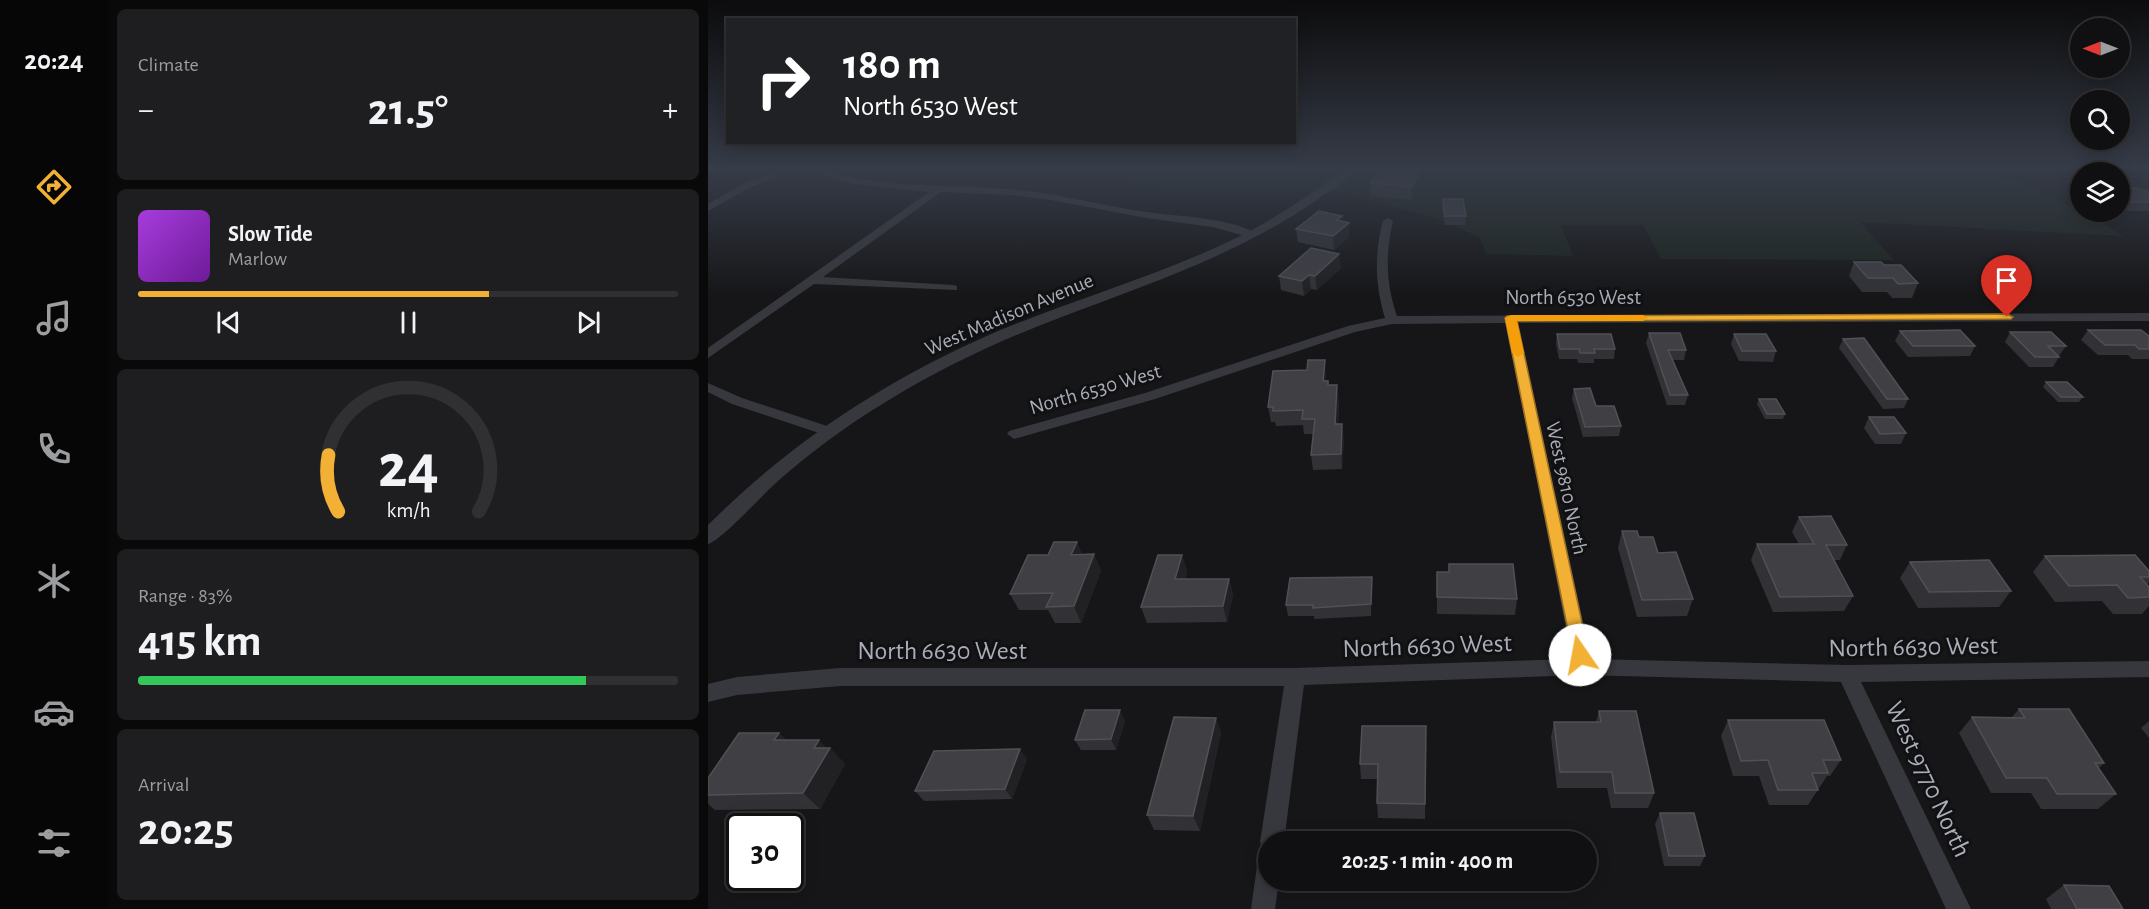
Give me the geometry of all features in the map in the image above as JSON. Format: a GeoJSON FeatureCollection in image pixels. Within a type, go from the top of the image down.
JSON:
{"type":"FeatureCollection","features":[{"type":"Feature","properties":{"kind":"street"},"geometry":{"type":"LineString","coordinates":[[708,354],[907,211]]}},
{"type":"Feature","properties":{"kind":"street"},"geometry":{"type":"LineString","coordinates":[[1129,211],[1218,223],[1252,235]]}},
{"type":"Feature","properties":{"kind":"street","name":"West Madison Avenue"},"geometry":{"type":"LineString","coordinates":[[708,537],[762,482],[828,431],[909,381],[992,339],[1167,273],[1252,235],[1293,211]]}},
{"type":"Feature","properties":{"kind":"street"},"geometry":{"type":"LineString","coordinates":[[1388,220],[1382,242],[1380,266],[1392,320]]}},
{"type":"Feature","properties":{"kind":"street"},"geometry":{"type":"LineString","coordinates":[[811,280],[953,288]]}},
{"type":"Feature","properties":{"kind":"street","name":"North 6530 West"},"geometry":{"type":"LineString","coordinates":[[1014,434],[1150,396],[1352,329],[1392,320],[2149,317]]}},
{"type":"Feature","properties":{"kind":"street","name":"West 9810 North"},"geometry":{"type":"LineString","coordinates":[[1511,318],[1583,667]]}},
{"type":"Feature","properties":{"kind":"street"},"geometry":{"type":"LineString","coordinates":[[708,387],[737,401],[828,431]]}},
{"type":"Feature","properties":{"kind":"street","name":"North 6630 West"},"geometry":{"type":"LineString","coordinates":[[708,693],[736,686],[840,677],[1295,677],[1583,667],[1847,675],[2149,669]]}},
{"type":"Feature","properties":{"kind":"street","name":"West 9770 North"},"geometry":{"type":"LineString","coordinates":[[1847,675],[1959,909]]}},
{"type":"Feature","properties":{"kind":"street"},"geometry":{"type":"LineString","coordinates":[[1274,831],[1295,677]]}},
{"type":"Feature","properties":{"kind":"street"},"geometry":{"type":"LineString","coordinates":[[1263,909],[1266,891]]}},
{"type":"Feature","properties":{"kind":"shaded area"},"geometry":{"type":"Polygon","coordinates":[[[1412,211],[2070,211],[2070,222],[2101,222],[2123,236],[1860,222],[1894,260],[1661,259],[1643,225],[1561,225],[1573,256],[1487,254],[1479,237],[1436,218],[1412,211]]]}},
{"type":"Feature","properties":{"kind":"building"},"geometry":{"type":"Polygon","coordinates":[[[1318,211],[1342,216],[1336,220],[1349,223],[1333,236],[1296,229],[1318,211]]]}},
{"type":"Feature","properties":{"kind":"building"},"geometry":{"type":"Polygon","coordinates":[[[1444,211],[1465,211],[1466,216],[1445,216],[1444,211]]]}},
{"type":"Feature","properties":{"kind":"building"},"geometry":{"type":"Polygon","coordinates":[[[1311,248],[1339,254],[1315,276],[1309,275],[1302,281],[1279,276],[1311,248]]]}},
{"type":"Feature","properties":{"kind":"building"},"geometry":{"type":"Polygon","coordinates":[[[1854,262],[1901,265],[1918,283],[1898,284],[1893,278],[1868,278],[1854,262]]]}},
{"type":"Feature","properties":{"kind":"building"},"geometry":{"type":"Polygon","coordinates":[[[1960,330],[1975,346],[1913,346],[1900,331],[1960,330]]]}},
{"type":"Feature","properties":{"kind":"building"},"geometry":{"type":"Polygon","coordinates":[[[2088,330],[2141,330],[2149,336],[2149,349],[2139,349],[2135,345],[2105,345],[2088,330]]]}},
{"type":"Feature","properties":{"kind":"building"},"geometry":{"type":"Polygon","coordinates":[[[2010,332],[2051,332],[2066,346],[2048,346],[2059,357],[2035,357],[2010,332]]]}},
{"type":"Feature","properties":{"kind":"building"},"geometry":{"type":"Polygon","coordinates":[[[1649,333],[1680,333],[1686,350],[1668,350],[1688,395],[1670,395],[1649,333]]]}},
{"type":"Feature","properties":{"kind":"building"},"geometry":{"type":"Polygon","coordinates":[[[1557,334],[1611,334],[1615,349],[1594,349],[1595,353],[1580,353],[1579,349],[1560,349],[1557,334]]]}},
{"type":"Feature","properties":{"kind":"building"},"geometry":{"type":"Polygon","coordinates":[[[1734,334],[1766,334],[1776,351],[1742,351],[1734,334]]]}},
{"type":"Feature","properties":{"kind":"building"},"geometry":{"type":"Polygon","coordinates":[[[1864,338],[1908,399],[1887,399],[1843,339],[1864,338]]]}},
{"type":"Feature","properties":{"kind":"building"},"geometry":{"type":"Polygon","coordinates":[[[1308,360],[1325,360],[1323,381],[1328,381],[1328,385],[1337,385],[1335,424],[1342,424],[1341,454],[1311,455],[1315,419],[1302,419],[1303,410],[1273,411],[1273,407],[1268,407],[1273,371],[1307,370],[1308,360]]]}},
{"type":"Feature","properties":{"kind":"building"},"geometry":{"type":"Polygon","coordinates":[[[2046,382],[2067,382],[2083,397],[2061,397],[2046,382]]]}},
{"type":"Feature","properties":{"kind":"building"},"geometry":{"type":"Polygon","coordinates":[[[1590,388],[1596,406],[1614,406],[1621,426],[1585,427],[1574,389],[1590,388]]]}},
{"type":"Feature","properties":{"kind":"building"},"geometry":{"type":"Polygon","coordinates":[[[1759,399],[1776,399],[1785,414],[1767,414],[1759,399]]]}},
{"type":"Feature","properties":{"kind":"building"},"geometry":{"type":"Polygon","coordinates":[[[1869,417],[1894,417],[1906,433],[1880,434],[1869,417]]]}},
{"type":"Feature","properties":{"kind":"building"},"geometry":{"type":"Polygon","coordinates":[[[1831,516],[1847,545],[1826,545],[1853,596],[1780,597],[1757,544],[1814,544],[1799,517],[1831,516]]]}},
{"type":"Feature","properties":{"kind":"building"},"geometry":{"type":"Polygon","coordinates":[[[1622,531],[1637,531],[1639,537],[1653,537],[1658,553],[1676,552],[1693,599],[1642,600],[1622,531]]]}},
{"type":"Feature","properties":{"kind":"building"},"geometry":{"type":"Polygon","coordinates":[[[1054,542],[1077,542],[1071,555],[1094,554],[1074,606],[1046,607],[1053,593],[1010,594],[1028,555],[1048,555],[1054,542]]]}},
{"type":"Feature","properties":{"kind":"building"},"geometry":{"type":"Polygon","coordinates":[[[1158,555],[1182,555],[1175,579],[1229,579],[1223,606],[1141,607],[1158,555]]]}},
{"type":"Feature","properties":{"kind":"building"},"geometry":{"type":"Polygon","coordinates":[[[2135,555],[2149,571],[2149,577],[2140,577],[2149,587],[2149,597],[2128,598],[2117,585],[2069,586],[2045,556],[2135,555]]]}},
{"type":"Feature","properties":{"kind":"building"},"geometry":{"type":"Polygon","coordinates":[[[1989,560],[2011,591],[1929,592],[1910,562],[1989,560]]]}},
{"type":"Feature","properties":{"kind":"building"},"geometry":{"type":"Polygon","coordinates":[[[1449,564],[1513,564],[1517,599],[1437,597],[1437,572],[1449,572],[1449,564]]]}},
{"type":"Feature","properties":{"kind":"building"},"geometry":{"type":"Polygon","coordinates":[[[1372,577],[1371,604],[1313,608],[1313,605],[1286,605],[1290,578],[1372,577]]]}},
{"type":"Feature","properties":{"kind":"building"},"geometry":{"type":"Polygon","coordinates":[[[2019,709],[2069,709],[2104,763],[2095,763],[2116,794],[2057,794],[2047,778],[2006,778],[1972,717],[2025,718],[2019,709]]]}},
{"type":"Feature","properties":{"kind":"building"},"geometry":{"type":"Polygon","coordinates":[[[1085,710],[1120,710],[1111,739],[1075,740],[1085,710]]]}},
{"type":"Feature","properties":{"kind":"building"},"geometry":{"type":"Polygon","coordinates":[[[1599,711],[1636,711],[1654,793],[1615,793],[1612,772],[1560,772],[1554,722],[1601,722],[1599,711]]]}},
{"type":"Feature","properties":{"kind":"building"},"geometry":{"type":"Polygon","coordinates":[[[1174,717],[1216,718],[1193,816],[1147,815],[1174,717]]]}},
{"type":"Feature","properties":{"kind":"building"},"geometry":{"type":"Polygon","coordinates":[[[1728,720],[1824,720],[1841,760],[1823,760],[1828,773],[1812,773],[1818,790],[1778,790],[1768,760],[1741,761],[1728,720]]]}},
{"type":"Feature","properties":{"kind":"building"},"geometry":{"type":"Polygon","coordinates":[[[1362,726],[1426,726],[1425,804],[1377,803],[1378,764],[1360,764],[1362,726]]]}},
{"type":"Feature","properties":{"kind":"building"},"geometry":{"type":"Polygon","coordinates":[[[739,733],[779,733],[774,740],[819,740],[814,748],[830,748],[803,793],[708,795],[708,778],[739,733]]]}},
{"type":"Feature","properties":{"kind":"building"},"geometry":{"type":"Polygon","coordinates":[[[1020,749],[1005,789],[915,791],[934,751],[1020,749]]]}},
{"type":"Feature","properties":{"kind":"building"},"geometry":{"type":"Polygon","coordinates":[[[1660,813],[1694,813],[1705,856],[1669,856],[1660,813]]]}},
{"type":"Feature","properties":{"kind":"building"},"geometry":{"type":"Polygon","coordinates":[[[2064,885],[2109,886],[2123,909],[2077,909],[2064,885]]]}},
{"type":"Feature","properties":{"kind":"slow traffic"},"geometry":{"type":"LineString","coordinates":[[1518,353],[1511,318],[1643,318]]}},
{"type":"Feature","properties":{"kind":"route"},"geometry":{"type":"LineString","coordinates":[[1580,655],[1511,318],[2007,317]]}}]}
